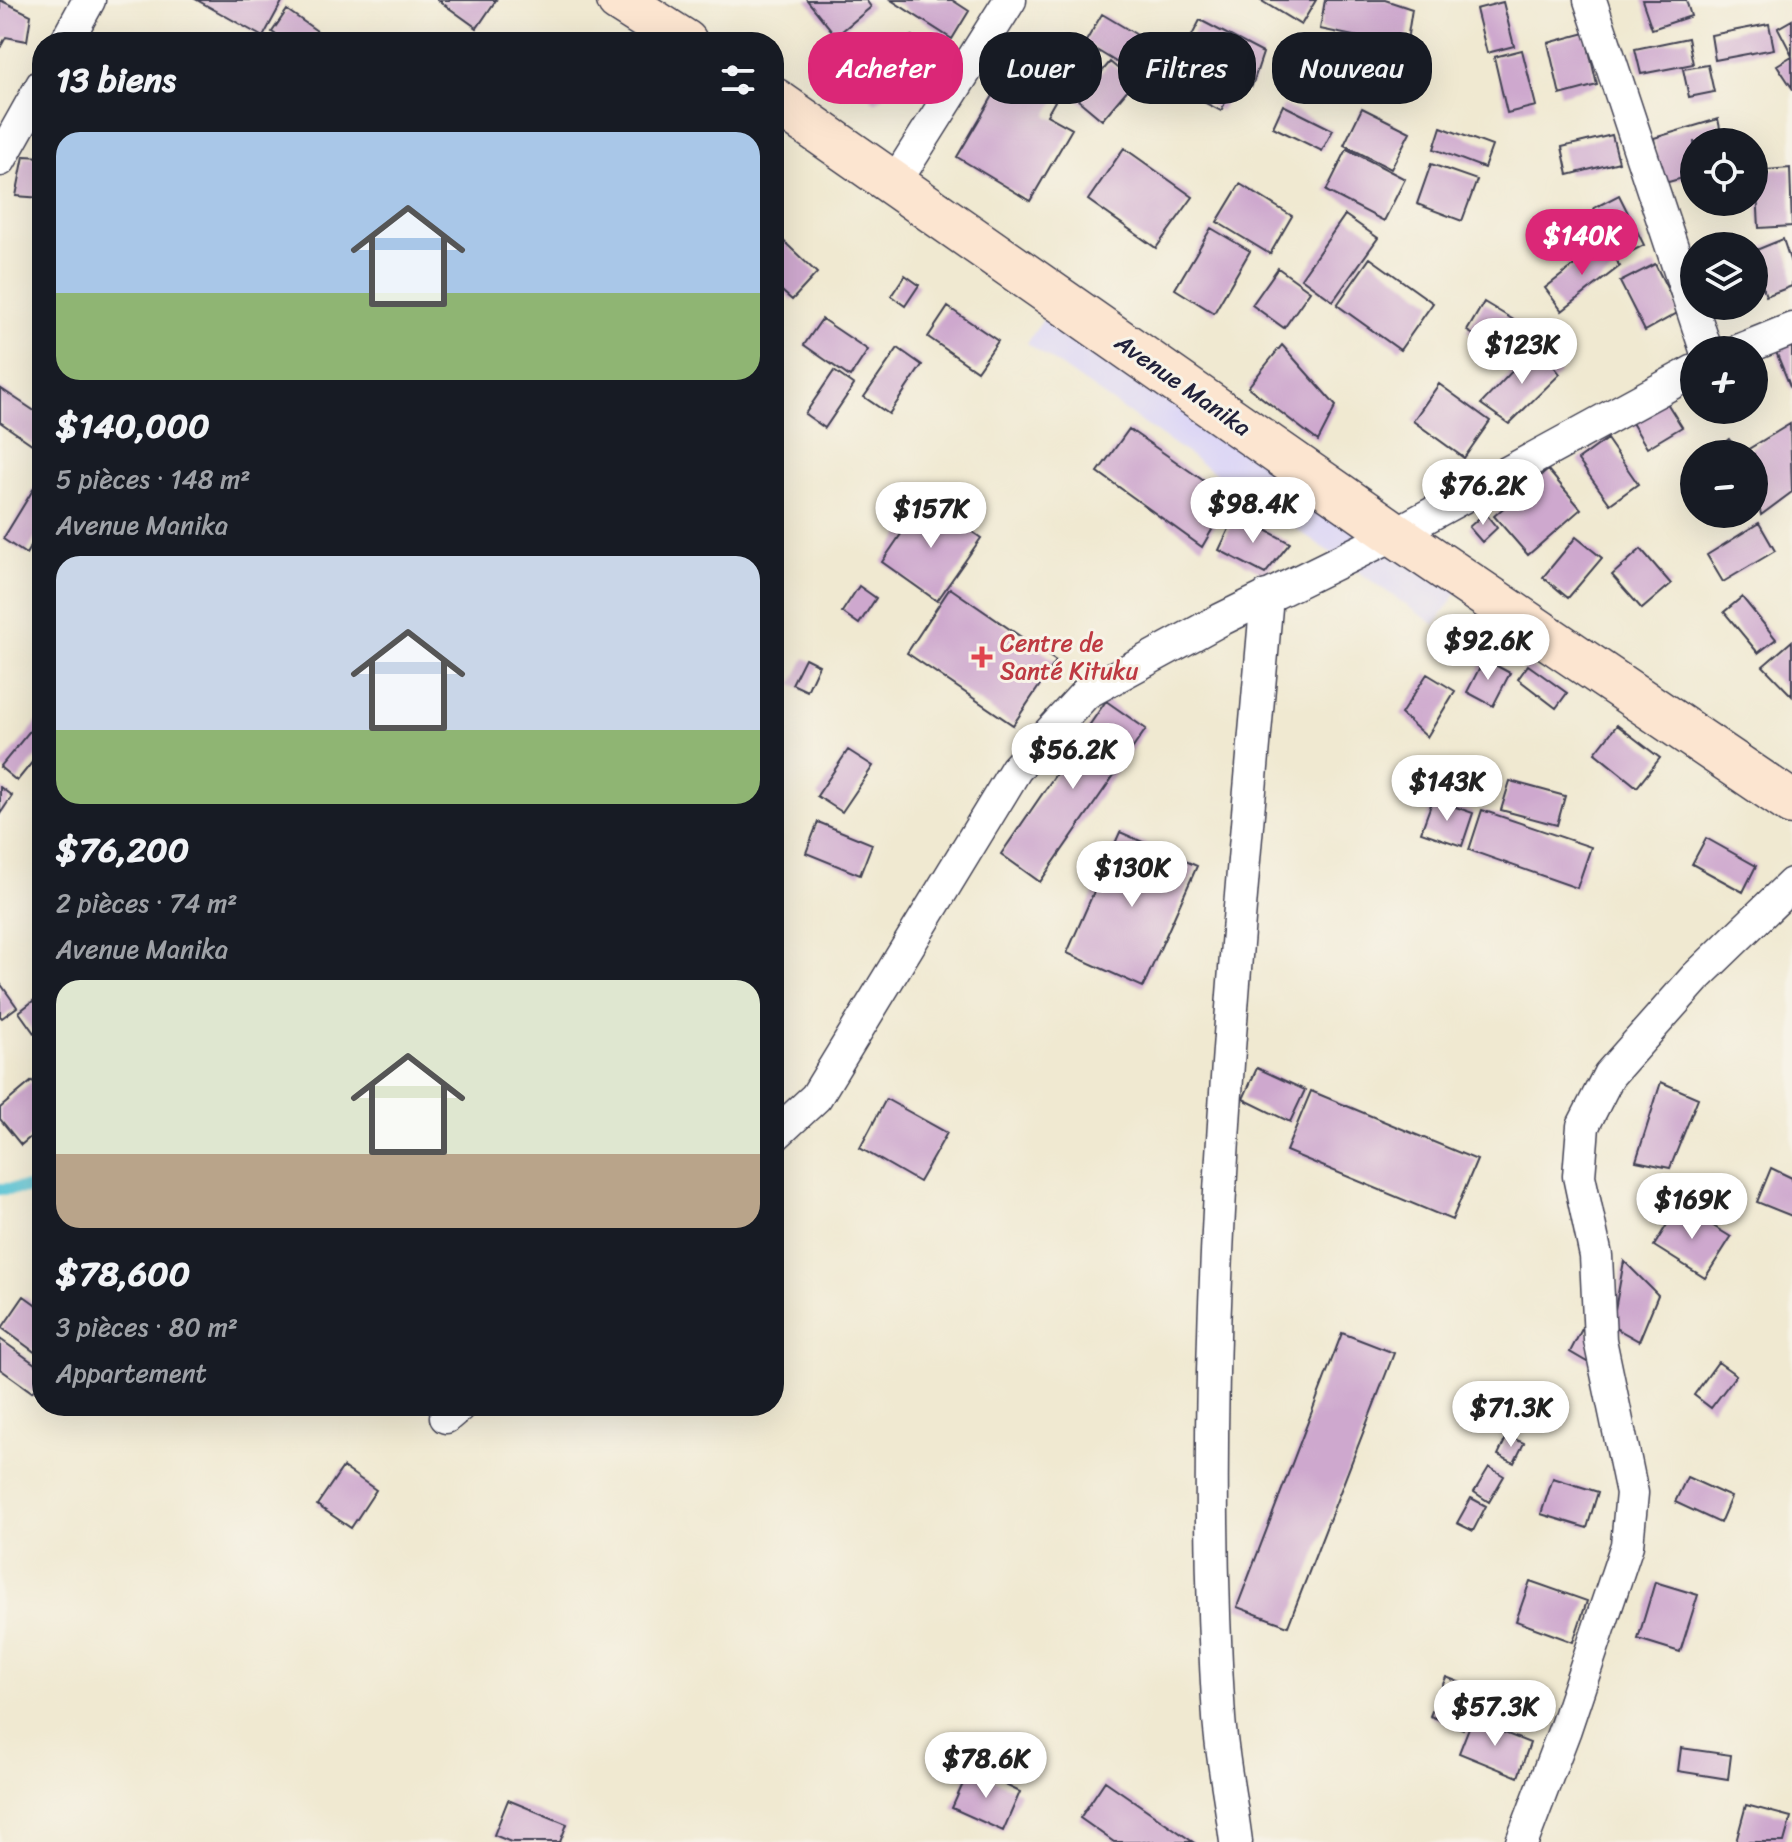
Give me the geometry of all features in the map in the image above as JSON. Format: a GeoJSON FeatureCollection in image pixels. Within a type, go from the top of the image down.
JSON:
{"type":"FeatureCollection","features":[{"type":"Feature","properties":{"kind":"street"},"geometry":{"type":"LineString","coordinates":[[71,32],[89,0]]}},
{"type":"Feature","properties":{"kind":"street"},"geometry":{"type":"LineString","coordinates":[[619,0],[669,32]]}},
{"type":"Feature","properties":{"kind":"street"},"geometry":{"type":"LineString","coordinates":[[894,184],[1010,0]]}},
{"type":"Feature","properties":{"kind":"street"},"geometry":{"type":"LineString","coordinates":[[1590,0],[1701,336]]}},
{"type":"Feature","properties":{"kind":"street"},"geometry":{"type":"LineString","coordinates":[[0,160],[32,103]]}},
{"type":"Feature","properties":{"kind":"street","name":"Avenue Manika"},"geometry":{"type":"LineString","coordinates":[[784,107],[1395,534],[1792,803]]}},
{"type":"Feature","properties":{"kind":"street"},"geometry":{"type":"LineString","coordinates":[[1768,339],[1792,329]]}},
{"type":"Feature","properties":{"kind":"street"},"geometry":{"type":"LineString","coordinates":[[784,1127],[816,1097],[1026,758],[1086,693],[1267,596],[1395,534],[1680,379]]}},
{"type":"Feature","properties":{"kind":"street"},"geometry":{"type":"LineString","coordinates":[[1236,1842],[1219,1719],[1214,1490],[1217,1273],[1225,1115],[1267,596]]}},
{"type":"Feature","properties":{"kind":"street"},"geometry":{"type":"LineString","coordinates":[[1522,1842],[1565,1729],[1627,1545],[1632,1493],[1600,1340],[1596,1256],[1579,1176],[1583,1126],[1609,1075],[1697,976],[1792,884]]}},
{"type":"Feature","properties":{"kind":"shaded area"},"geometry":{"type":"Polygon","coordinates":[[[1052,306],[1460,588],[1435,625],[1027,343],[1052,306]]]}},
{"type":"Feature","properties":{"kind":"building"},"geometry":{"type":"Polygon","coordinates":[[[0,0],[31,15],[27,41],[6,37],[0,48],[0,0]]]}},
{"type":"Feature","properties":{"kind":"building"},"geometry":{"type":"Polygon","coordinates":[[[197,0],[283,0],[266,32],[254,32],[197,0]]]}},
{"type":"Feature","properties":{"kind":"building"},"geometry":{"type":"Polygon","coordinates":[[[438,0],[496,0],[477,28],[438,0]]]}},
{"type":"Feature","properties":{"kind":"building"},"geometry":{"type":"Polygon","coordinates":[[[807,0],[866,0],[871,7],[841,32],[833,32],[807,0]]]}},
{"type":"Feature","properties":{"kind":"building"},"geometry":{"type":"Polygon","coordinates":[[[891,0],[952,0],[969,11],[956,32],[941,32],[891,0]]]}},
{"type":"Feature","properties":{"kind":"building"},"geometry":{"type":"Polygon","coordinates":[[[1260,0],[1316,0],[1301,25],[1260,0]]]}},
{"type":"Feature","properties":{"kind":"building"},"geometry":{"type":"Polygon","coordinates":[[[1325,0],[1385,0],[1412,9],[1408,32],[1334,32],[1320,29],[1325,0]]]}},
{"type":"Feature","properties":{"kind":"building"},"geometry":{"type":"Polygon","coordinates":[[[1642,0],[1686,0],[1691,16],[1652,29],[1642,0]]]}},
{"type":"Feature","properties":{"kind":"building"},"geometry":{"type":"Polygon","coordinates":[[[1503,2],[1514,46],[1487,53],[1476,9],[1503,2]]]}},
{"type":"Feature","properties":{"kind":"building"},"geometry":{"type":"Polygon","coordinates":[[[287,10],[317,31],[316,32],[272,32],[287,10]]]}},
{"type":"Feature","properties":{"kind":"building"},"geometry":{"type":"Polygon","coordinates":[[[1102,14],[1132,32],[1118,32],[1118,63],[1102,53],[1102,32],[1091,32],[1102,14]]]}},
{"type":"Feature","properties":{"kind":"building"},"geometry":{"type":"Polygon","coordinates":[[[1200,20],[1223,32],[1194,32],[1200,20]]]}},
{"type":"Feature","properties":{"kind":"building"},"geometry":{"type":"Polygon","coordinates":[[[1792,20],[1792,55],[1778,28],[1792,20]]]}},
{"type":"Feature","properties":{"kind":"building"},"geometry":{"type":"Polygon","coordinates":[[[1769,24],[1774,49],[1715,60],[1711,35],[1769,24]]]}},
{"type":"Feature","properties":{"kind":"building"},"geometry":{"type":"Polygon","coordinates":[[[1585,33],[1597,85],[1560,95],[1548,43],[1585,33]]]}},
{"type":"Feature","properties":{"kind":"building"},"geometry":{"type":"Polygon","coordinates":[[[1688,38],[1693,64],[1641,74],[1635,49],[1688,38]]]}},
{"type":"Feature","properties":{"kind":"building"},"geometry":{"type":"Polygon","coordinates":[[[1256,49],[1263,53],[1256,74],[1256,49]]]}},
{"type":"Feature","properties":{"kind":"building"},"geometry":{"type":"Polygon","coordinates":[[[1522,50],[1536,106],[1507,113],[1494,57],[1522,50]]]}},
{"type":"Feature","properties":{"kind":"building"},"geometry":{"type":"Polygon","coordinates":[[[1792,56],[1792,88],[1777,65],[1792,56]]]}},
{"type":"Feature","properties":{"kind":"building"},"geometry":{"type":"Polygon","coordinates":[[[1110,62],[1118,69],[1118,101],[1102,120],[1083,104],[1102,104],[1102,72],[1110,62]]]}},
{"type":"Feature","properties":{"kind":"building"},"geometry":{"type":"Polygon","coordinates":[[[1708,65],[1714,92],[1689,97],[1683,69],[1708,65]]]}},
{"type":"Feature","properties":{"kind":"building"},"geometry":{"type":"Polygon","coordinates":[[[988,104],[1053,104],[1047,115],[1072,129],[1030,201],[957,157],[988,104]]]}},
{"type":"Feature","properties":{"kind":"building"},"geometry":{"type":"Polygon","coordinates":[[[1207,104],[1224,104],[1221,111],[1207,104]]]}},
{"type":"Feature","properties":{"kind":"building"},"geometry":{"type":"Polygon","coordinates":[[[1283,105],[1333,130],[1322,151],[1273,127],[1283,105]]]}},
{"type":"Feature","properties":{"kind":"building"},"geometry":{"type":"Polygon","coordinates":[[[1362,108],[1410,132],[1391,169],[1344,145],[1362,108]]]}},
{"type":"Feature","properties":{"kind":"building"},"geometry":{"type":"Polygon","coordinates":[[[1718,119],[1720,128],[1688,128],[1718,119]]]}},
{"type":"Feature","properties":{"kind":"building"},"geometry":{"type":"Polygon","coordinates":[[[1441,127],[1492,146],[1484,168],[1434,149],[1441,127]]]}},
{"type":"Feature","properties":{"kind":"building"},"geometry":{"type":"Polygon","coordinates":[[[1680,130],[1680,179],[1661,184],[1654,138],[1680,130]]]}},
{"type":"Feature","properties":{"kind":"building"},"geometry":{"type":"Polygon","coordinates":[[[1612,135],[1619,162],[1568,175],[1562,147],[1612,135]]]}},
{"type":"Feature","properties":{"kind":"building"},"geometry":{"type":"Polygon","coordinates":[[[1124,148],[1193,197],[1156,248],[1088,200],[1124,148]]]}},
{"type":"Feature","properties":{"kind":"building"},"geometry":{"type":"Polygon","coordinates":[[[1347,149],[1405,179],[1384,221],[1326,191],[1347,149]]]}},
{"type":"Feature","properties":{"kind":"building"},"geometry":{"type":"Polygon","coordinates":[[[24,156],[32,156],[32,197],[16,196],[24,156]]]}},
{"type":"Feature","properties":{"kind":"building"},"geometry":{"type":"Polygon","coordinates":[[[1431,164],[1477,180],[1462,221],[1417,204],[1431,164]]]}},
{"type":"Feature","properties":{"kind":"building"},"geometry":{"type":"Polygon","coordinates":[[[1790,168],[1792,226],[1759,228],[1758,216],[1768,216],[1768,170],[1790,168]]]}},
{"type":"Feature","properties":{"kind":"building"},"geometry":{"type":"Polygon","coordinates":[[[1240,184],[1292,216],[1270,254],[1217,222],[1240,184]]]}},
{"type":"Feature","properties":{"kind":"building"},"geometry":{"type":"Polygon","coordinates":[[[1619,195],[1644,245],[1619,258],[1594,208],[1619,195]]]}},
{"type":"Feature","properties":{"kind":"building"},"geometry":{"type":"Polygon","coordinates":[[[1345,215],[1378,238],[1333,301],[1301,278],[1345,215]]]}},
{"type":"Feature","properties":{"kind":"building"},"geometry":{"type":"Polygon","coordinates":[[[1211,228],[1250,251],[1214,313],[1175,289],[1211,228]]]}},
{"type":"Feature","properties":{"kind":"building"},"geometry":{"type":"Polygon","coordinates":[[[1783,239],[1792,266],[1792,286],[1768,295],[1768,245],[1783,239]]]}},
{"type":"Feature","properties":{"kind":"building"},"geometry":{"type":"Polygon","coordinates":[[[784,242],[817,273],[792,300],[784,293],[784,242]]]}},
{"type":"Feature","properties":{"kind":"building"},"geometry":{"type":"Polygon","coordinates":[[[1602,244],[1620,266],[1562,311],[1545,288],[1602,244]]]}},
{"type":"Feature","properties":{"kind":"building"},"geometry":{"type":"Polygon","coordinates":[[[1370,258],[1433,303],[1400,350],[1337,305],[1370,258]]]}},
{"type":"Feature","properties":{"kind":"building"},"geometry":{"type":"Polygon","coordinates":[[[1655,264],[1679,312],[1645,331],[1620,282],[1655,264]]]}},
{"type":"Feature","properties":{"kind":"building"},"geometry":{"type":"Polygon","coordinates":[[[1278,268],[1310,291],[1284,328],[1252,305],[1278,268]]]}},
{"type":"Feature","properties":{"kind":"building"},"geometry":{"type":"Polygon","coordinates":[[[905,275],[919,285],[905,306],[891,296],[905,275]]]}},
{"type":"Feature","properties":{"kind":"building"},"geometry":{"type":"Polygon","coordinates":[[[1484,302],[1522,325],[1505,353],[1467,331],[1484,302]]]}},
{"type":"Feature","properties":{"kind":"building"},"geometry":{"type":"Polygon","coordinates":[[[948,307],[998,341],[977,371],[928,337],[948,307]]]}},
{"type":"Feature","properties":{"kind":"building"},"geometry":{"type":"Polygon","coordinates":[[[822,319],[868,350],[850,377],[804,345],[822,319]]]}},
{"type":"Feature","properties":{"kind":"building"},"geometry":{"type":"Polygon","coordinates":[[[1792,340],[1792,391],[1774,347],[1792,340]]]}},
{"type":"Feature","properties":{"kind":"building"},"geometry":{"type":"Polygon","coordinates":[[[1282,345],[1336,406],[1318,441],[1248,387],[1282,345]]]}},
{"type":"Feature","properties":{"kind":"building"},"geometry":{"type":"Polygon","coordinates":[[[1537,345],[1560,374],[1509,424],[1481,404],[1537,345]]]}},
{"type":"Feature","properties":{"kind":"building"},"geometry":{"type":"Polygon","coordinates":[[[898,348],[922,365],[889,414],[864,397],[898,348]]]}},
{"type":"Feature","properties":{"kind":"building"},"geometry":{"type":"Polygon","coordinates":[[[834,371],[854,385],[825,428],[805,414],[834,371]]]}},
{"type":"Feature","properties":{"kind":"building"},"geometry":{"type":"Polygon","coordinates":[[[1439,384],[1490,421],[1464,458],[1413,421],[1439,384]]]}},
{"type":"Feature","properties":{"kind":"building"},"geometry":{"type":"Polygon","coordinates":[[[0,388],[32,409],[32,444],[0,422],[0,388]]]}},
{"type":"Feature","properties":{"kind":"building"},"geometry":{"type":"Polygon","coordinates":[[[1662,395],[1682,427],[1647,448],[1628,416],[1662,395]]]}},
{"type":"Feature","properties":{"kind":"building"},"geometry":{"type":"Polygon","coordinates":[[[1790,424],[1792,492],[1768,510],[1768,440],[1764,440],[1790,424]]]}},
{"type":"Feature","properties":{"kind":"building"},"geometry":{"type":"Polygon","coordinates":[[[1129,429],[1230,499],[1202,547],[1098,472],[1129,429]]]}},
{"type":"Feature","properties":{"kind":"building"},"geometry":{"type":"Polygon","coordinates":[[[1607,439],[1638,484],[1610,504],[1578,460],[1607,439]]]}},
{"type":"Feature","properties":{"kind":"building"},"geometry":{"type":"Polygon","coordinates":[[[1548,470],[1581,509],[1528,555],[1494,516],[1548,470]]]}},
{"type":"Feature","properties":{"kind":"building"},"geometry":{"type":"Polygon","coordinates":[[[32,491],[32,544],[26,554],[3,539],[32,491]]]}},
{"type":"Feature","properties":{"kind":"building"},"geometry":{"type":"Polygon","coordinates":[[[925,499],[981,538],[937,601],[882,562],[925,499]]]}},
{"type":"Feature","properties":{"kind":"building"},"geometry":{"type":"Polygon","coordinates":[[[1485,513],[1497,528],[1482,542],[1469,527],[1485,513]]]}},
{"type":"Feature","properties":{"kind":"building"},"geometry":{"type":"Polygon","coordinates":[[[1236,514],[1290,543],[1265,574],[1219,550],[1236,514]]]}},
{"type":"Feature","properties":{"kind":"building"},"geometry":{"type":"Polygon","coordinates":[[[1751,528],[1762,528],[1775,551],[1723,582],[1707,555],[1751,528]]]}},
{"type":"Feature","properties":{"kind":"building"},"geometry":{"type":"Polygon","coordinates":[[[1576,537],[1602,558],[1568,598],[1543,577],[1576,537]]]}},
{"type":"Feature","properties":{"kind":"building"},"geometry":{"type":"Polygon","coordinates":[[[1641,549],[1671,584],[1642,609],[1612,575],[1641,549]]]}},
{"type":"Feature","properties":{"kind":"building"},"geometry":{"type":"Polygon","coordinates":[[[859,586],[876,598],[859,624],[842,612],[859,586]]]}},
{"type":"Feature","properties":{"kind":"building","name":"Centre de Santé Kituku"},"geometry":{"type":"Polygon","coordinates":[[[950,588],[1056,661],[1013,725],[907,653],[950,588]]]}},
{"type":"Feature","properties":{"kind":"building"},"geometry":{"type":"Polygon","coordinates":[[[1742,597],[1776,639],[1758,653],[1724,612],[1742,597]]]}},
{"type":"Feature","properties":{"kind":"building"},"geometry":{"type":"Polygon","coordinates":[[[1792,641],[1792,696],[1763,666],[1792,641]]]}},
{"type":"Feature","properties":{"kind":"building"},"geometry":{"type":"Polygon","coordinates":[[[805,658],[819,665],[807,691],[792,684],[805,658]]]}},
{"type":"Feature","properties":{"kind":"building"},"geometry":{"type":"Polygon","coordinates":[[[1484,659],[1510,673],[1493,706],[1467,692],[1484,659]]]}},
{"type":"Feature","properties":{"kind":"building"},"geometry":{"type":"Polygon","coordinates":[[[1528,665],[1567,693],[1556,708],[1518,679],[1528,665]]]}},
{"type":"Feature","properties":{"kind":"building"},"geometry":{"type":"Polygon","coordinates":[[[1427,674],[1455,691],[1427,737],[1401,714],[1427,674]]]}},
{"type":"Feature","properties":{"kind":"building"},"geometry":{"type":"Polygon","coordinates":[[[1106,701],[1146,729],[1040,882],[1001,854],[1106,701]]]}},
{"type":"Feature","properties":{"kind":"building"},"geometry":{"type":"Polygon","coordinates":[[[1617,725],[1660,758],[1637,787],[1595,753],[1617,725]]]}},
{"type":"Feature","properties":{"kind":"building"},"geometry":{"type":"Polygon","coordinates":[[[32,728],[32,762],[17,781],[0,767],[32,728]]]}},
{"type":"Feature","properties":{"kind":"building"},"geometry":{"type":"Polygon","coordinates":[[[848,750],[873,766],[842,812],[817,796],[848,750]]]}},
{"type":"Feature","properties":{"kind":"building"},"geometry":{"type":"Polygon","coordinates":[[[1510,781],[1565,796],[1557,825],[1501,810],[1510,781]]]}},
{"type":"Feature","properties":{"kind":"building"},"geometry":{"type":"Polygon","coordinates":[[[0,787],[12,796],[0,814],[0,787]]]}},
{"type":"Feature","properties":{"kind":"building"},"geometry":{"type":"Polygon","coordinates":[[[1433,799],[1473,813],[1462,846],[1421,832],[1433,799]]]}},
{"type":"Feature","properties":{"kind":"building"},"geometry":{"type":"Polygon","coordinates":[[[1482,810],[1591,847],[1577,888],[1469,850],[1482,810]]]}},
{"type":"Feature","properties":{"kind":"building"},"geometry":{"type":"Polygon","coordinates":[[[818,822],[872,844],[860,875],[806,853],[818,822]]]}},
{"type":"Feature","properties":{"kind":"building"},"geometry":{"type":"Polygon","coordinates":[[[1120,832],[1197,866],[1143,987],[1067,953],[1120,832]]]}},
{"type":"Feature","properties":{"kind":"building"},"geometry":{"type":"Polygon","coordinates":[[[1706,838],[1756,866],[1743,892],[1692,864],[1706,838]]]}},
{"type":"Feature","properties":{"kind":"building"},"geometry":{"type":"Polygon","coordinates":[[[0,983],[17,1007],[2,1018],[0,1016],[0,983]]]}},
{"type":"Feature","properties":{"kind":"building"},"geometry":{"type":"Polygon","coordinates":[[[32,1002],[32,1030],[19,1012],[32,1002]]]}},
{"type":"Feature","properties":{"kind":"building"},"geometry":{"type":"Polygon","coordinates":[[[1257,1068],[1305,1090],[1290,1122],[1243,1099],[1257,1068]]]}},
{"type":"Feature","properties":{"kind":"building"},"geometry":{"type":"Polygon","coordinates":[[[32,1081],[32,1136],[21,1145],[0,1119],[0,1108],[32,1081]]]}},
{"type":"Feature","properties":{"kind":"building"},"geometry":{"type":"Polygon","coordinates":[[[1661,1082],[1698,1098],[1670,1168],[1636,1161],[1661,1082]]]}},
{"type":"Feature","properties":{"kind":"building"},"geometry":{"type":"Polygon","coordinates":[[[1311,1091],[1477,1160],[1452,1220],[1286,1151],[1311,1091]]]}},
{"type":"Feature","properties":{"kind":"building"},"geometry":{"type":"Polygon","coordinates":[[[886,1099],[947,1133],[919,1182],[860,1148],[886,1099]]]}},
{"type":"Feature","properties":{"kind":"building"},"geometry":{"type":"Polygon","coordinates":[[[1771,1168],[1792,1178],[1792,1216],[1757,1202],[1771,1168]]]}},
{"type":"Feature","properties":{"kind":"building"},"geometry":{"type":"Polygon","coordinates":[[[1679,1205],[1731,1237],[1705,1278],[1654,1246],[1679,1205]]]}},
{"type":"Feature","properties":{"kind":"building"},"geometry":{"type":"Polygon","coordinates":[[[1624,1261],[1658,1295],[1639,1341],[1612,1326],[1624,1261]]]}},
{"type":"Feature","properties":{"kind":"building"},"geometry":{"type":"Polygon","coordinates":[[[24,1296],[32,1302],[32,1350],[2,1328],[24,1296]]]}},
{"type":"Feature","properties":{"kind":"building"},"geometry":{"type":"Polygon","coordinates":[[[1582,1329],[1617,1350],[1604,1372],[1570,1352],[1582,1329]]]}},
{"type":"Feature","properties":{"kind":"building"},"geometry":{"type":"Polygon","coordinates":[[[1342,1333],[1394,1353],[1288,1626],[1237,1607],[1342,1333]]]}},
{"type":"Feature","properties":{"kind":"building"},"geometry":{"type":"Polygon","coordinates":[[[0,1339],[32,1362],[32,1392],[0,1369],[0,1339]]]}},
{"type":"Feature","properties":{"kind":"building"},"geometry":{"type":"Polygon","coordinates":[[[1718,1362],[1736,1375],[1711,1408],[1694,1395],[1718,1362]]]}},
{"type":"Feature","properties":{"kind":"building"},"geometry":{"type":"Polygon","coordinates":[[[1507,1436],[1524,1443],[1514,1463],[1498,1455],[1507,1436]]]}},
{"type":"Feature","properties":{"kind":"building"},"geometry":{"type":"Polygon","coordinates":[[[343,1467],[376,1490],[351,1528],[317,1505],[343,1467]]]}},
{"type":"Feature","properties":{"kind":"building"},"geometry":{"type":"Polygon","coordinates":[[[1489,1467],[1504,1476],[1489,1502],[1474,1492],[1489,1467]]]}},
{"type":"Feature","properties":{"kind":"building"},"geometry":{"type":"Polygon","coordinates":[[[1687,1477],[1731,1497],[1720,1523],[1675,1502],[1687,1477]]]}},
{"type":"Feature","properties":{"kind":"building"},"geometry":{"type":"Polygon","coordinates":[[[1553,1478],[1598,1492],[1587,1528],[1541,1514],[1553,1478]]]}},
{"type":"Feature","properties":{"kind":"building"},"geometry":{"type":"Polygon","coordinates":[[[1471,1498],[1486,1506],[1473,1531],[1457,1523],[1471,1498]]]}},
{"type":"Feature","properties":{"kind":"building"},"geometry":{"type":"Polygon","coordinates":[[[1530,1581],[1587,1601],[1573,1642],[1516,1621],[1530,1581]]]}},
{"type":"Feature","properties":{"kind":"building"},"geometry":{"type":"Polygon","coordinates":[[[1655,1582],[1698,1595],[1680,1652],[1638,1639],[1655,1582]]]}},
{"type":"Feature","properties":{"kind":"building"},"geometry":{"type":"Polygon","coordinates":[[[1446,1677],[1479,1690],[1463,1729],[1430,1716],[1446,1677]]]}},
{"type":"Feature","properties":{"kind":"building"},"geometry":{"type":"Polygon","coordinates":[[[1472,1720],[1530,1743],[1518,1777],[1459,1753],[1472,1720]]]}},
{"type":"Feature","properties":{"kind":"building"},"geometry":{"type":"Polygon","coordinates":[[[1681,1748],[1731,1755],[1728,1779],[1678,1771],[1681,1748]]]}},
{"type":"Feature","properties":{"kind":"building"},"geometry":{"type":"Polygon","coordinates":[[[970,1768],[1020,1792],[1003,1831],[952,1808],[970,1768]]]}},
{"type":"Feature","properties":{"kind":"building"},"geometry":{"type":"Polygon","coordinates":[[[1105,1781],[1193,1842],[1114,1842],[1080,1818],[1105,1781]]]}},
{"type":"Feature","properties":{"kind":"building"},"geometry":{"type":"Polygon","coordinates":[[[508,1800],[567,1824],[560,1842],[511,1842],[494,1835],[508,1800]]]}},
{"type":"Feature","properties":{"kind":"building"},"geometry":{"type":"Polygon","coordinates":[[[1746,1805],[1791,1817],[1784,1842],[1736,1842],[1746,1805]]]}},
{"type":"Feature","properties":{"kind":"waterway"},"geometry":{"type":"LineString","coordinates":[[637,32],[640,22]]}},
{"type":"Feature","properties":{"kind":"waterway"},"geometry":{"type":"LineString","coordinates":[[0,1189],[32,1188]]}},
{"type":"Feature","properties":{"kind":"place","name":"Centre de Santé Kituku"},"geometry":{"type":"Point","coordinates":[982,657]}}]}
